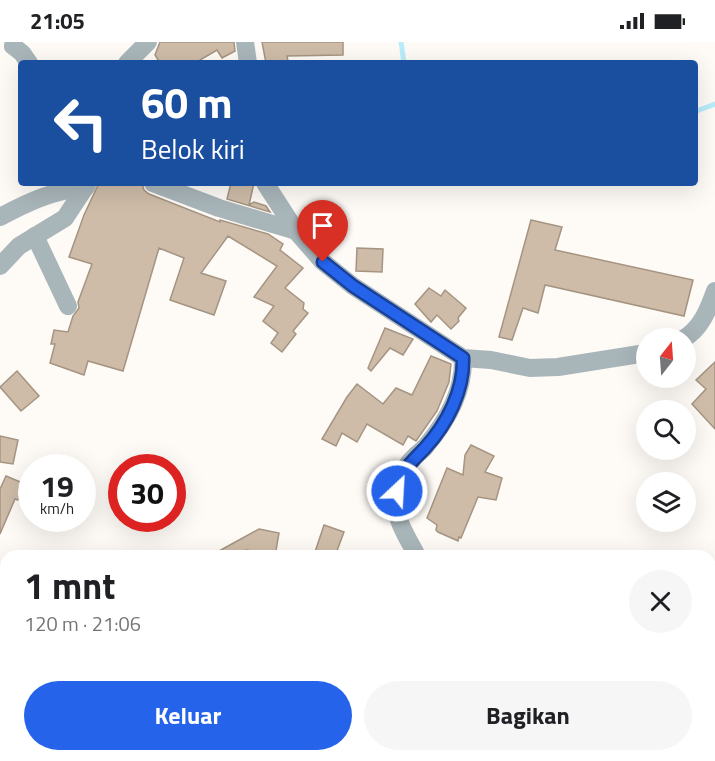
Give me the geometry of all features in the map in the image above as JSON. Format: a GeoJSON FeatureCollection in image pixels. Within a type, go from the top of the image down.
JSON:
{"type":"FeatureCollection","features":[{"type":"Feature","properties":{"kind":"street"},"geometry":{"type":"LineString","coordinates":[[14,42],[14,46],[27,60]]}},
{"type":"Feature","properties":{"kind":"street"},"geometry":{"type":"LineString","coordinates":[[130,60],[148,42]]}},
{"type":"Feature","properties":{"kind":"street"},"geometry":{"type":"LineString","coordinates":[[244,42],[247,60]]}},
{"type":"Feature","properties":{"kind":"street"},"geometry":{"type":"LineString","coordinates":[[0,217],[37,198],[82,186]]}},
{"type":"Feature","properties":{"kind":"street"},"geometry":{"type":"LineString","coordinates":[[0,266],[19,246],[65,218],[86,186]]}},
{"type":"Feature","properties":{"kind":"street"},"geometry":{"type":"LineString","coordinates":[[161,186],[219,208],[296,231]]}},
{"type":"Feature","properties":{"kind":"street"},"geometry":{"type":"LineString","coordinates":[[267,186],[296,231],[323,262],[353,286],[463,358],[491,360],[530,368],[558,367],[636,355]]}},
{"type":"Feature","properties":{"kind":"street"},"geometry":{"type":"LineString","coordinates":[[35,236],[68,306]]}},
{"type":"Feature","properties":{"kind":"street"},"geometry":{"type":"LineString","coordinates":[[696,330],[707,313],[715,291]]}},
{"type":"Feature","properties":{"kind":"street"},"geometry":{"type":"LineString","coordinates":[[414,550],[396,511],[398,482],[415,456],[424,449],[443,425],[451,411],[462,380],[463,358]]}},
{"type":"Feature","properties":{"kind":"building"},"geometry":{"type":"Polygon","coordinates":[[[160,42],[234,42],[235,51],[222,58],[217,50],[200,60],[158,60],[155,55],[160,42]]]}},
{"type":"Feature","properties":{"kind":"building"},"geometry":{"type":"Polygon","coordinates":[[[262,42],[343,42],[343,55],[287,56],[288,60],[265,60],[262,42]]]}},
{"type":"Feature","properties":{"kind":"building"},"geometry":{"type":"Polygon","coordinates":[[[98,186],[143,186],[149,194],[220,222],[220,220],[268,234],[283,244],[280,250],[303,268],[285,288],[304,303],[303,309],[308,313],[293,331],[296,334],[282,352],[271,343],[278,333],[263,321],[274,306],[254,297],[277,266],[228,236],[201,273],[226,281],[214,315],[170,300],[184,258],[159,248],[123,371],[88,361],[84,375],[50,363],[55,344],[51,344],[54,330],[68,332],[73,316],[79,308],[78,302],[92,264],[69,257],[98,186]]]}},
{"type":"Feature","properties":{"kind":"building"},"geometry":{"type":"Polygon","coordinates":[[[230,186],[253,186],[249,205],[254,202],[266,206],[270,212],[227,199],[230,186]]]}},
{"type":"Feature","properties":{"kind":"building"},"geometry":{"type":"Polygon","coordinates":[[[531,220],[562,227],[555,250],[693,280],[684,316],[545,285],[538,313],[523,308],[512,340],[499,337],[531,220]]]}},
{"type":"Feature","properties":{"kind":"building"},"geometry":{"type":"Polygon","coordinates":[[[357,248],[383,249],[382,272],[356,271],[357,248]]]}},
{"type":"Feature","properties":{"kind":"building"},"geometry":{"type":"Polygon","coordinates":[[[429,288],[441,296],[445,290],[466,308],[458,318],[459,321],[451,329],[437,315],[431,322],[415,304],[429,288]]]}},
{"type":"Feature","properties":{"kind":"building"},"geometry":{"type":"Polygon","coordinates":[[[385,328],[413,339],[403,355],[390,348],[371,371],[368,368],[385,328]]]}},
{"type":"Feature","properties":{"kind":"building"},"geometry":{"type":"Polygon","coordinates":[[[431,356],[451,364],[449,382],[437,411],[416,441],[408,436],[403,445],[367,424],[357,442],[342,433],[336,446],[322,439],[357,384],[383,404],[396,388],[412,395],[431,356]]]}},
{"type":"Feature","properties":{"kind":"building"},"geometry":{"type":"Polygon","coordinates":[[[715,362],[715,429],[696,408],[696,400],[706,389],[696,380],[715,362]]]}},
{"type":"Feature","properties":{"kind":"building"},"geometry":{"type":"Polygon","coordinates":[[[17,371],[39,396],[21,411],[0,387],[17,371]]]}},
{"type":"Feature","properties":{"kind":"building"},"geometry":{"type":"Polygon","coordinates":[[[0,436],[18,440],[13,464],[0,462],[0,436]]]}},
{"type":"Feature","properties":{"kind":"building"},"geometry":{"type":"Polygon","coordinates":[[[471,445],[494,456],[485,472],[502,478],[496,500],[478,497],[458,541],[438,532],[437,525],[427,518],[447,468],[463,475],[465,455],[471,445]]]}},
{"type":"Feature","properties":{"kind":"building"},"geometry":{"type":"Polygon","coordinates":[[[6,476],[18,481],[18,500],[15,499],[0,534],[0,489],[6,476]]]}},
{"type":"Feature","properties":{"kind":"building"},"geometry":{"type":"Polygon","coordinates":[[[324,525],[344,532],[337,550],[316,550],[324,525]]]}},
{"type":"Feature","properties":{"kind":"building"},"geometry":{"type":"Polygon","coordinates":[[[259,529],[279,533],[276,550],[221,550],[259,529]]]}},
{"type":"Feature","properties":{"kind":"waterway"},"geometry":{"type":"LineString","coordinates":[[401,42],[404,60]]}},
{"type":"Feature","properties":{"kind":"waterway"},"geometry":{"type":"LineString","coordinates":[[698,110],[715,104]]}},
{"type":"Feature","properties":{"kind":"route"},"geometry":{"type":"LineString","coordinates":[[323,262],[353,286],[463,358],[462,380],[451,411],[443,425],[405,470],[398,482],[397,491]]}}]}
